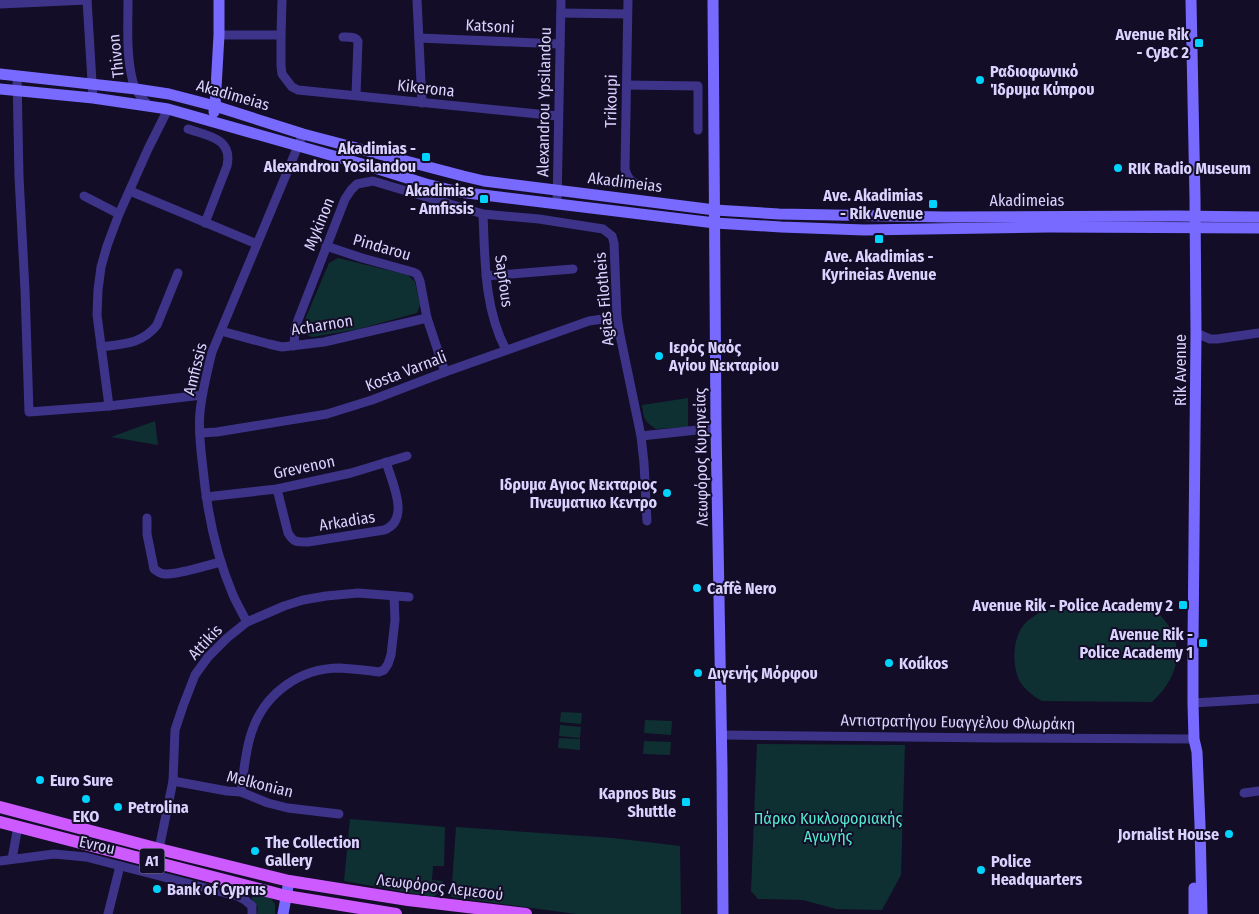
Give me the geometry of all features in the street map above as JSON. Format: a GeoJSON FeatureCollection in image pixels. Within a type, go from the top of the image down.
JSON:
{"type":"FeatureCollection","features":[{"type":"Feature","properties":{"kind":"main road"},"geometry":{"type":"LineString","coordinates":[[211,121],[216,106],[220,0]]}},
{"type":"Feature","properties":{"kind":"main road","name":"Λεωφόρος Κυρηνείας"},"geometry":{"type":"LineString","coordinates":[[713,0],[716,428],[722,735],[723,914]]}},
{"type":"Feature","properties":{"kind":"main road","name":"Rik Avenue"},"geometry":{"type":"LineString","coordinates":[[1190,0],[1196,333],[1194,739],[1192,751],[1194,914]]}},
{"type":"Feature","properties":{"kind":"main road","name":"Akadimeias"},"geometry":{"type":"LineString","coordinates":[[0,74],[169,94],[216,106],[303,134],[484,181],[715,210],[821,216],[1195,222],[1259,228]]}},
{"type":"Feature","properties":{"kind":"main road","name":"Akadimeias"},"geometry":{"type":"LineString","coordinates":[[0,89],[93,98],[168,109],[459,192],[715,223],[864,230],[1049,227],[1195,222],[1259,217]]}},
{"type":"Feature","properties":{"kind":"main road","name":"Rik Avenue"},"geometry":{"type":"LineString","coordinates":[[1194,739],[1197,752],[1199,788],[1202,914]]}},
{"type":"Feature","properties":{"kind":"main road","name":"Λεωφόρος Λεμεσού"},"geometry":{"type":"LineString","coordinates":[[0,806],[289,881],[408,900],[526,914]]}},
{"type":"Feature","properties":{"kind":"main road","name":"Λεωφόρος Λεμεσού"},"geometry":{"type":"LineString","coordinates":[[0,822],[286,896],[396,914]]}},
{"type":"Feature","properties":{"kind":"main road"},"geometry":{"type":"LineString","coordinates":[[283,914],[289,881]]}},
{"type":"Feature","properties":{"kind":"street"},"geometry":{"type":"LineString","coordinates":[[0,4],[17,1],[88,0],[93,98]]}},
{"type":"Feature","properties":{"kind":"street","name":"Thivon"},"geometry":{"type":"LineString","coordinates":[[128,0],[128,51],[133,82],[148,105]]}},
{"type":"Feature","properties":{"kind":"street"},"geometry":{"type":"LineString","coordinates":[[219,35],[281,35],[282,0]]}},
{"type":"Feature","properties":{"kind":"street"},"geometry":{"type":"LineString","coordinates":[[417,0],[422,103]]}},
{"type":"Feature","properties":{"kind":"street","name":"Alexandrou Ypsilandou"},"geometry":{"type":"LineString","coordinates":[[557,204],[561,0]]}},
{"type":"Feature","properties":{"kind":"street","name":"Trikoupi"},"geometry":{"type":"LineString","coordinates":[[628,0],[625,169],[627,176],[634,184],[651,186]]}},
{"type":"Feature","properties":{"kind":"street"},"geometry":{"type":"LineString","coordinates":[[561,13],[628,14]]}},
{"type":"Feature","properties":{"kind":"street","name":"Kikerona"},"geometry":{"type":"LineString","coordinates":[[281,35],[282,74],[292,87],[298,90],[558,116]]}},
{"type":"Feature","properties":{"kind":"street"},"geometry":{"type":"LineString","coordinates":[[343,37],[353,37],[358,41],[356,95]]}},
{"type":"Feature","properties":{"kind":"street","name":"Katsoni"},"geometry":{"type":"LineString","coordinates":[[419,38],[560,44]]}},
{"type":"Feature","properties":{"kind":"street"},"geometry":{"type":"LineString","coordinates":[[17,76],[19,177],[29,412],[109,406],[202,395]]}},
{"type":"Feature","properties":{"kind":"street"},"geometry":{"type":"LineString","coordinates":[[626,85],[698,86],[698,130]]}},
{"type":"Feature","properties":{"kind":"street"},"geometry":{"type":"LineString","coordinates":[[109,406],[97,314],[101,267],[120,214],[148,149],[168,109]]}},
{"type":"Feature","properties":{"kind":"street"},"geometry":{"type":"LineString","coordinates":[[188,129],[218,139],[226,146],[229,157],[205,223]]}},
{"type":"Feature","properties":{"kind":"street","name":"Amfissis"},"geometry":{"type":"LineString","coordinates":[[247,622],[224,573],[215,542],[206,497],[200,433],[202,395],[212,352],[303,134]]}},
{"type":"Feature","properties":{"kind":"street"},"geometry":{"type":"LineString","coordinates":[[287,143],[290,151],[290,167]]}},
{"type":"Feature","properties":{"kind":"street","name":"Mykinon"},"geometry":{"type":"LineString","coordinates":[[294,346],[298,320],[326,246],[346,199],[357,184],[373,181],[483,214]]}},
{"type":"Feature","properties":{"kind":"street"},"geometry":{"type":"LineString","coordinates":[[130,191],[257,244]]}},
{"type":"Feature","properties":{"kind":"street"},"geometry":{"type":"LineString","coordinates":[[84,196],[120,214]]}},
{"type":"Feature","properties":{"kind":"street","name":"Sapfous"},"geometry":{"type":"LineString","coordinates":[[483,214],[489,300],[506,350]]}},
{"type":"Feature","properties":{"kind":"street","name":"Agias Filotheis"},"geometry":{"type":"LineString","coordinates":[[483,214],[539,219],[603,229],[612,236],[614,243],[617,317],[641,436],[647,521]]}},
{"type":"Feature","properties":{"kind":"street","name":"Pindarou"},"geometry":{"type":"LineString","coordinates":[[326,246],[417,274],[427,318],[445,372]]}},
{"type":"Feature","properties":{"kind":"street"},"geometry":{"type":"LineString","coordinates":[[486,276],[573,270]]}},
{"type":"Feature","properties":{"kind":"street"},"geometry":{"type":"LineString","coordinates":[[102,347],[134,342],[151,333],[157,325],[178,273]]}},
{"type":"Feature","properties":{"kind":"street","name":"Kosta Varnali"},"geometry":{"type":"LineString","coordinates":[[200,433],[217,432],[327,414],[372,400],[589,321],[617,317]]}},
{"type":"Feature","properties":{"kind":"street","name":"Acharnon"},"geometry":{"type":"LineString","coordinates":[[221,331],[282,347],[324,342],[427,318]]}},
{"type":"Feature","properties":{"kind":"street"},"geometry":{"type":"LineString","coordinates":[[1196,333],[1210,339],[1259,333]]}},
{"type":"Feature","properties":{"kind":"street"},"geometry":{"type":"LineString","coordinates":[[641,436],[716,428]]}},
{"type":"Feature","properties":{"kind":"street","name":"Grevenon"},"geometry":{"type":"LineString","coordinates":[[206,497],[278,489],[342,475],[407,456]]}},
{"type":"Feature","properties":{"kind":"street","name":"Arkadias"},"geometry":{"type":"LineString","coordinates":[[278,489],[288,533],[295,542],[308,542],[384,530],[393,524],[399,511],[398,501],[386,462]]}},
{"type":"Feature","properties":{"kind":"street"},"geometry":{"type":"LineString","coordinates":[[147,518],[147,534],[154,569],[159,573],[175,573],[221,562]]}},
{"type":"Feature","properties":{"kind":"street","name":"Attikis"},"geometry":{"type":"LineString","coordinates":[[160,849],[173,781],[175,730],[182,706],[195,676],[208,657],[247,622],[284,606],[304,600],[358,593],[409,597]]}},
{"type":"Feature","properties":{"kind":"street"},"geometry":{"type":"LineString","coordinates":[[241,792],[247,750],[252,731],[260,713],[269,700],[284,685],[316,671],[339,668],[379,672],[384,670],[391,655],[395,620],[394,596]]}},
{"type":"Feature","properties":{"kind":"street"},"geometry":{"type":"LineString","coordinates":[[1193,704],[1259,700]]}},
{"type":"Feature","properties":{"kind":"street","name":"Αντιστρατήγου Ευαγγέλου Φλωράκη"},"geometry":{"type":"LineString","coordinates":[[722,735],[1194,739]]}},
{"type":"Feature","properties":{"kind":"street","name":"Melkonian"},"geometry":{"type":"LineString","coordinates":[[173,781],[241,792],[268,803],[288,808],[339,814]]}},
{"type":"Feature","properties":{"kind":"street"},"geometry":{"type":"LineString","coordinates":[[1244,793],[1259,791]]}},
{"type":"Feature","properties":{"kind":"street"},"geometry":{"type":"LineString","coordinates":[[12,858],[18,826]]}},
{"type":"Feature","properties":{"kind":"street","name":"Evrou"},"geometry":{"type":"LineString","coordinates":[[0,861],[54,854],[86,857],[237,896],[246,900],[252,906],[252,914]]}},
{"type":"Feature","properties":{"kind":"street"},"geometry":{"type":"LineString","coordinates":[[108,914],[120,866]]}},
{"type":"Feature","properties":{"kind":"green space"},"geometry":{"type":"Polygon","coordinates":[[[338,258],[408,275],[415,282],[420,305],[417,313],[359,329],[312,337],[307,335],[304,325],[306,317],[329,263],[338,258]]]}},
{"type":"Feature","properties":{"kind":"green space"},"geometry":{"type":"Polygon","coordinates":[[[688,398],[688,427],[656,429],[645,419],[642,405],[688,398]]]}},
{"type":"Feature","properties":{"kind":"green space"},"geometry":{"type":"Polygon","coordinates":[[[155,421],[158,445],[111,437],[155,421]]]}},
{"type":"Feature","properties":{"kind":"green space"},"geometry":{"type":"Polygon","coordinates":[[[1154,609],[1165,620],[1172,632],[1177,656],[1170,680],[1152,702],[1042,701],[1029,692],[1019,680],[1015,667],[1014,653],[1019,633],[1024,624],[1044,610],[1154,609]]]}},
{"type":"Feature","properties":{"kind":"green space"},"geometry":{"type":"Polygon","coordinates":[[[561,712],[582,713],[581,724],[560,722],[561,712]]]}},
{"type":"Feature","properties":{"kind":"green space"},"geometry":{"type":"Polygon","coordinates":[[[645,720],[672,721],[671,735],[644,733],[645,720]]]}},
{"type":"Feature","properties":{"kind":"green space"},"geometry":{"type":"Polygon","coordinates":[[[560,725],[581,727],[580,738],[559,736],[560,725]]]}},
{"type":"Feature","properties":{"kind":"green space"},"geometry":{"type":"Polygon","coordinates":[[[559,738],[580,739],[580,750],[558,748],[559,738]]]}},
{"type":"Feature","properties":{"kind":"green space"},"geometry":{"type":"Polygon","coordinates":[[[644,741],[671,742],[670,755],[643,754],[644,741]]]}},
{"type":"Feature","properties":{"kind":"green space","name":"Πάρκο Κυκλοφοριακής Αγωγής"},"geometry":{"type":"Polygon","coordinates":[[[757,744],[905,745],[901,875],[882,910],[836,909],[803,900],[758,899],[751,891],[757,744]]]}},
{"type":"Feature","properties":{"kind":"green space"},"geometry":{"type":"Polygon","coordinates":[[[350,819],[445,827],[444,866],[433,866],[432,880],[443,881],[440,892],[433,897],[344,881],[350,819]]]}},
{"type":"Feature","properties":{"kind":"green space"},"geometry":{"type":"Polygon","coordinates":[[[456,827],[613,838],[680,846],[681,914],[576,914],[451,897],[456,827]]]}},
{"type":"Feature","properties":{"kind":"green space"},"geometry":{"type":"Polygon","coordinates":[[[252,894],[270,897],[275,904],[275,914],[257,914],[258,908],[252,899],[252,894]]]}},
{"type":"Feature","properties":{"kind":"place","name":"Avenue Rik - CyBC 2"},"geometry":{"type":"Point","coordinates":[1199,43]}},
{"type":"Feature","properties":{"kind":"place","name":"Ραδιοφωνικό Ίδρυμα Κύπρου"},"geometry":{"type":"Point","coordinates":[980,80]}},
{"type":"Feature","properties":{"kind":"place","name":"Akadimias - Alexandrou Yosilandou"},"geometry":{"type":"Point","coordinates":[426,157]}},
{"type":"Feature","properties":{"kind":"place","name":"RIK Radio Museum"},"geometry":{"type":"Point","coordinates":[1118,168]}},
{"type":"Feature","properties":{"kind":"place","name":"Akadimias - Amfissis"},"geometry":{"type":"Point","coordinates":[484,199]}},
{"type":"Feature","properties":{"kind":"place","name":"Ave. Akadimias - Rik Avenue"},"geometry":{"type":"Point","coordinates":[933,204]}},
{"type":"Feature","properties":{"kind":"place","name":"Ave. Akadimias - Kyrineias Avenue"},"geometry":{"type":"Point","coordinates":[879,239]}},
{"type":"Feature","properties":{"kind":"place","name":"Ιερός Ναός Αγίου Νεκταρίου"},"geometry":{"type":"Point","coordinates":[659,356]}},
{"type":"Feature","properties":{"kind":"place","name":"Ιδρυμα Αγιος Νεκταριος Πνευματικο Κεντρο"},"geometry":{"type":"Point","coordinates":[667,493]}},
{"type":"Feature","properties":{"kind":"place","name":"Caffè Nero"},"geometry":{"type":"Point","coordinates":[697,588]}},
{"type":"Feature","properties":{"kind":"place","name":"Avenue Rik - Police Academy 2"},"geometry":{"type":"Point","coordinates":[1183,605]}},
{"type":"Feature","properties":{"kind":"place","name":"Avenue Rik - Police Academy 1"},"geometry":{"type":"Point","coordinates":[1203,643]}},
{"type":"Feature","properties":{"kind":"place","name":"Koúkos"},"geometry":{"type":"Point","coordinates":[889,663]}},
{"type":"Feature","properties":{"kind":"place","name":"Διγενής Μόρφου"},"geometry":{"type":"Point","coordinates":[698,673]}},
{"type":"Feature","properties":{"kind":"place","name":"Euro Sure"},"geometry":{"type":"Point","coordinates":[40,780]}},
{"type":"Feature","properties":{"kind":"place","name":"EKO"},"geometry":{"type":"Point","coordinates":[86,799]}},
{"type":"Feature","properties":{"kind":"place","name":"Kapnos Bus Shuttle"},"geometry":{"type":"Point","coordinates":[686,802]}},
{"type":"Feature","properties":{"kind":"place","name":"Petrolina"},"geometry":{"type":"Point","coordinates":[118,807]}},
{"type":"Feature","properties":{"kind":"place","name":"Jornalist House"},"geometry":{"type":"Point","coordinates":[1229,834]}},
{"type":"Feature","properties":{"kind":"place","name":"The Collection Gallery"},"geometry":{"type":"Point","coordinates":[255,851]}},
{"type":"Feature","properties":{"kind":"place","name":"Police Headquarters"},"geometry":{"type":"Point","coordinates":[981,870]}},
{"type":"Feature","properties":{"kind":"place","name":"Bank of Cyprus"},"geometry":{"type":"Point","coordinates":[157,889]}}]}
